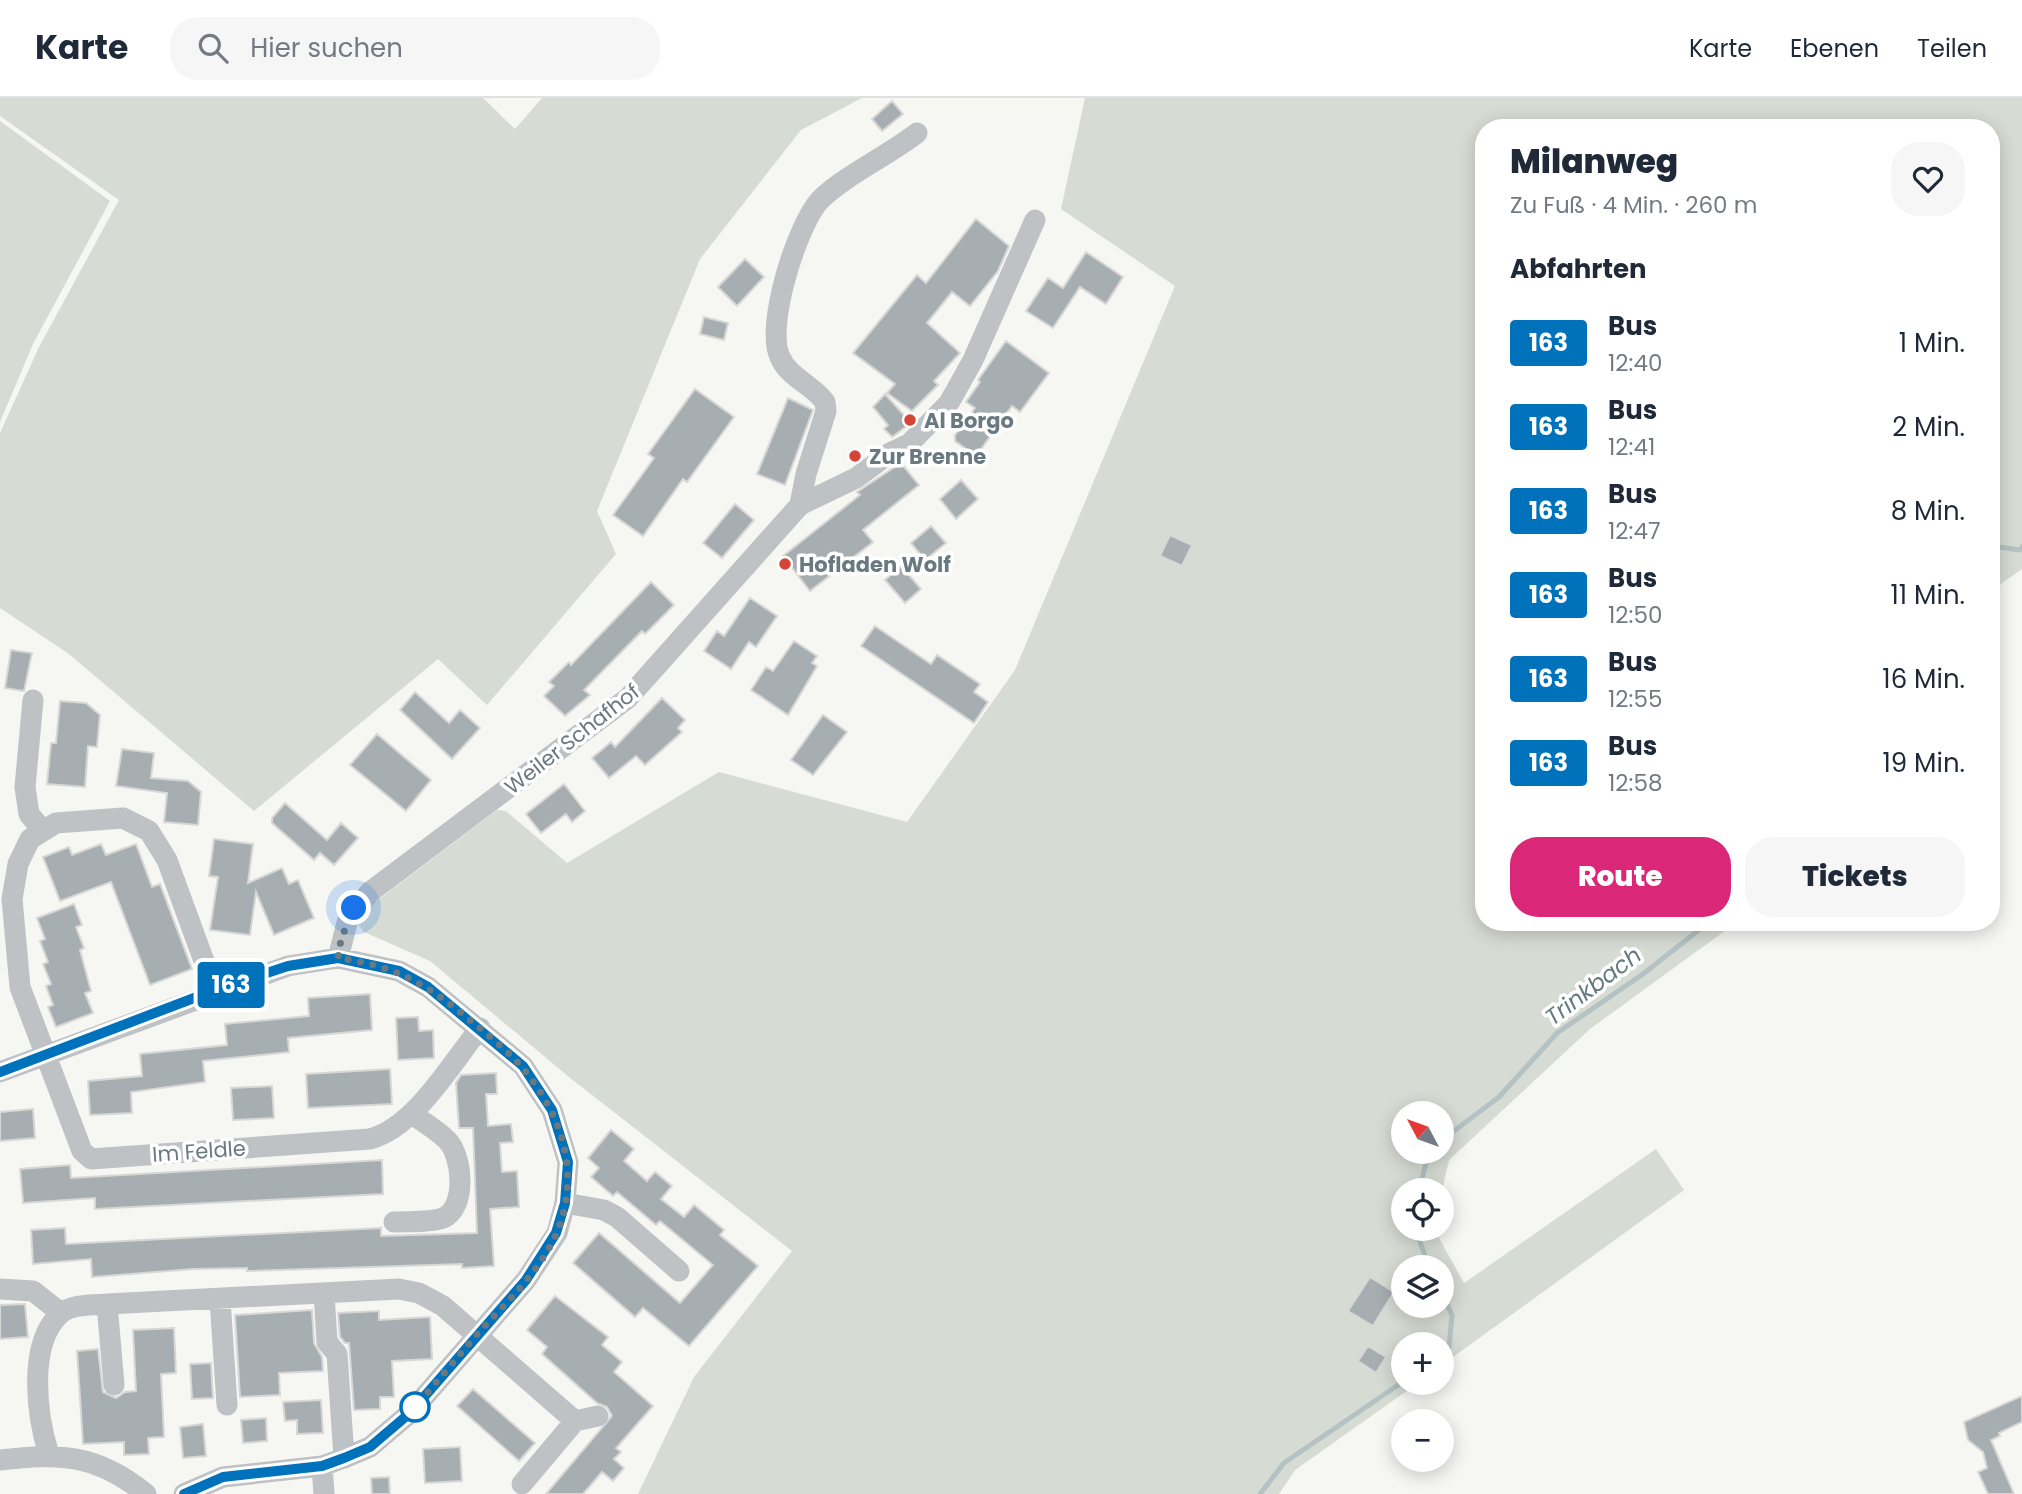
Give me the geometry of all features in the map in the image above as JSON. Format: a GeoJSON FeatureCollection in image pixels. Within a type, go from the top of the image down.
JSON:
{"type":"FeatureCollection","features":[{"type":"Feature","properties":{"kind":"street","name":"Weiler Schafhof"},"geometry":{"type":"LineString","coordinates":[[800,505],[826,411],[825,402],[820,395],[788,369],[780,358],[775,324],[788,273],[807,220],[823,198],[917,133]]}},
{"type":"Feature","properties":{"kind":"street","name":"Weiler Schafhof"},"geometry":{"type":"LineString","coordinates":[[338,958],[348,919],[370,892],[628,698],[800,505],[856,478],[890,453],[909,444],[949,403],[973,360],[1035,220]]}},
{"type":"Feature","properties":{"kind":"street"},"geometry":{"type":"LineString","coordinates":[[33,700],[25,787],[29,814],[43,831]]}},
{"type":"Feature","properties":{"kind":"street"},"geometry":{"type":"LineString","coordinates":[[45,1056],[20,987],[12,899],[18,864],[30,839],[56,823],[122,818],[149,831],[167,860],[215,990]]}},
{"type":"Feature","properties":{"kind":"street"},"geometry":{"type":"LineString","coordinates":[[0,1072],[215,990],[288,966],[338,958],[399,971],[428,987],[523,1066],[552,1110],[568,1162],[565,1203],[556,1233],[526,1280],[410,1413],[370,1447],[322,1466],[223,1477],[184,1494]]}},
{"type":"Feature","properties":{"kind":"street","name":"Im Feldle"},"geometry":{"type":"LineString","coordinates":[[45,1056],[82,1151],[91,1159],[370,1139],[398,1128],[412,1114],[480,1028]]}},
{"type":"Feature","properties":{"kind":"street"},"geometry":{"type":"LineString","coordinates":[[394,1222],[441,1219],[451,1213],[457,1202],[459,1168],[455,1151],[448,1141],[412,1114]]}},
{"type":"Feature","properties":{"kind":"street"},"geometry":{"type":"LineString","coordinates":[[565,1203],[604,1210],[617,1217],[679,1270]]}},
{"type":"Feature","properties":{"kind":"street"},"geometry":{"type":"LineString","coordinates":[[0,1289],[33,1292],[61,1313]]}},
{"type":"Feature","properties":{"kind":"street"},"geometry":{"type":"LineString","coordinates":[[49,1455],[39,1410],[40,1351],[47,1330],[61,1313],[76,1307],[107,1304],[399,1289],[419,1293],[443,1306],[575,1421]]}},
{"type":"Feature","properties":{"kind":"street"},"geometry":{"type":"LineString","coordinates":[[324,1293],[327,1342],[337,1354],[344,1458]]}},
{"type":"Feature","properties":{"kind":"street"},"geometry":{"type":"LineString","coordinates":[[220,1299],[227,1405]]}},
{"type":"Feature","properties":{"kind":"street"},"geometry":{"type":"LineString","coordinates":[[107,1304],[114,1385]]}},
{"type":"Feature","properties":{"kind":"street"},"geometry":{"type":"LineString","coordinates":[[522,1484],[575,1421],[598,1416]]}},
{"type":"Feature","properties":{"kind":"street"},"geometry":{"type":"LineString","coordinates":[[0,1460],[49,1455],[92,1460],[128,1479],[146,1494]]}},
{"type":"Feature","properties":{"kind":"street"},"geometry":{"type":"LineString","coordinates":[[322,1466],[324,1494]]}},
{"type":"Feature","properties":{"kind":"shaded area"},"geometry":{"type":"Polygon","coordinates":[[[0,98],[483,98],[515,129],[542,98],[862,98],[801,130],[700,259],[597,511],[616,554],[487,705],[438,659],[254,811],[69,654],[0,608],[0,433],[39,347],[119,200],[0,116],[0,98]]]}},
{"type":"Feature","properties":{"kind":"shaded area"},"geometry":{"type":"Polygon","coordinates":[[[1085,98],[2022,98],[2022,569],[2000,584],[2000,119],[1475,119],[1475,931],[1725,931],[1590,1029],[1454,1155],[1454,1101],[1391,1101],[1391,1164],[1448,1164],[1445,1178],[1391,1178],[1391,1241],[1441,1241],[1448,1255],[1391,1255],[1391,1318],[1454,1318],[1454,1265],[1464,1283],[1656,1149],[1684,1190],[1454,1356],[1454,1332],[1391,1332],[1391,1395],[1401,1395],[1295,1470],[1279,1494],[638,1494],[694,1377],[792,1251],[569,1077],[430,961],[364,932],[357,923],[370,906],[497,810],[506,811],[567,863],[719,772],[907,822],[1015,670],[1175,286],[1061,209],[1085,98]]]}},
{"type":"Feature","properties":{"kind":"shaded area"},"geometry":{"type":"Polygon","coordinates":[[[0,121],[110,201],[33,344],[0,422],[0,121]]]}},
{"type":"Feature","properties":{"kind":"building"},"geometry":{"type":"Polygon","coordinates":[[[892,101],[903,114],[882,131],[872,119],[892,101]]]}},
{"type":"Feature","properties":{"kind":"building"},"geometry":{"type":"Polygon","coordinates":[[[976,219],[1009,246],[998,271],[970,306],[952,292],[927,323],[960,353],[934,381],[938,385],[912,411],[887,393],[895,384],[853,353],[917,275],[926,283],[976,219]]]}},
{"type":"Feature","properties":{"kind":"building"},"geometry":{"type":"Polygon","coordinates":[[[1086,252],[1123,277],[1106,304],[1080,287],[1053,328],[1026,311],[1048,278],[1063,288],[1086,252]]]}},
{"type":"Feature","properties":{"kind":"building"},"geometry":{"type":"Polygon","coordinates":[[[745,259],[764,277],[737,306],[718,287],[745,259]]]}},
{"type":"Feature","properties":{"kind":"building"},"geometry":{"type":"Polygon","coordinates":[[[704,317],[728,323],[724,340],[700,334],[704,317]]]}},
{"type":"Feature","properties":{"kind":"building"},"geometry":{"type":"Polygon","coordinates":[[[1006,341],[1049,373],[1020,412],[1012,406],[976,456],[955,441],[955,435],[975,408],[966,402],[1006,341]]]}},
{"type":"Feature","properties":{"kind":"building"},"geometry":{"type":"Polygon","coordinates":[[[695,389],[734,417],[687,482],[683,479],[643,536],[613,515],[654,458],[648,454],[695,389]]]}},
{"type":"Feature","properties":{"kind":"building"},"geometry":{"type":"Polygon","coordinates":[[[885,394],[911,423],[892,437],[884,429],[888,425],[873,407],[885,394]]]}},
{"type":"Feature","properties":{"kind":"building"},"geometry":{"type":"Polygon","coordinates":[[[788,398],[813,410],[785,485],[757,474],[788,398]]]}},
{"type":"Feature","properties":{"kind":"building"},"geometry":{"type":"Polygon","coordinates":[[[901,463],[919,485],[863,530],[873,542],[810,591],[783,556],[860,495],[857,492],[901,463]]]}},
{"type":"Feature","properties":{"kind":"building"},"geometry":{"type":"Polygon","coordinates":[[[961,480],[978,499],[956,519],[940,499],[961,480]]]}},
{"type":"Feature","properties":{"kind":"building"},"geometry":{"type":"Polygon","coordinates":[[[735,504],[754,520],[722,558],[703,543],[735,504]]]}},
{"type":"Feature","properties":{"kind":"building"},"geometry":{"type":"Polygon","coordinates":[[[931,526],[946,543],[925,560],[911,543],[931,526]]]}},
{"type":"Feature","properties":{"kind":"building"},"geometry":{"type":"Polygon","coordinates":[[[1170,535],[1192,545],[1182,566],[1160,556],[1170,535]]]}},
{"type":"Feature","properties":{"kind":"building"},"geometry":{"type":"Polygon","coordinates":[[[901,566],[921,589],[905,603],[885,580],[901,566]]]}},
{"type":"Feature","properties":{"kind":"building"},"geometry":{"type":"Polygon","coordinates":[[[651,582],[674,605],[645,634],[642,631],[584,690],[590,695],[565,716],[544,696],[554,686],[549,682],[569,662],[571,665],[651,582]]]}},
{"type":"Feature","properties":{"kind":"building"},"geometry":{"type":"Polygon","coordinates":[[[750,598],[777,616],[756,647],[749,642],[731,669],[704,651],[717,631],[724,636],[750,598]]]}},
{"type":"Feature","properties":{"kind":"building"},"geometry":{"type":"Polygon","coordinates":[[[875,626],[931,664],[937,655],[980,684],[974,692],[988,702],[974,723],[861,646],[875,626]]]}},
{"type":"Feature","properties":{"kind":"building"},"geometry":{"type":"Polygon","coordinates":[[[794,641],[817,656],[812,663],[817,666],[788,715],[751,690],[766,667],[773,671],[794,641]]]}},
{"type":"Feature","properties":{"kind":"building"},"geometry":{"type":"Polygon","coordinates":[[[11,650],[32,653],[24,691],[5,688],[11,650]]]}},
{"type":"Feature","properties":{"kind":"building"},"geometry":{"type":"Polygon","coordinates":[[[415,692],[449,723],[460,710],[480,728],[452,759],[400,710],[415,692]]]}},
{"type":"Feature","properties":{"kind":"building"},"geometry":{"type":"Polygon","coordinates":[[[662,698],[685,720],[678,728],[682,732],[645,765],[636,756],[609,778],[592,758],[611,742],[615,747],[662,698]]]}},
{"type":"Feature","properties":{"kind":"building"},"geometry":{"type":"Polygon","coordinates":[[[60,701],[86,703],[100,715],[97,747],[88,746],[85,787],[47,784],[51,743],[56,743],[60,701]]]}},
{"type":"Feature","properties":{"kind":"building"},"geometry":{"type":"Polygon","coordinates":[[[823,715],[847,732],[813,775],[791,760],[823,715]]]}},
{"type":"Feature","properties":{"kind":"building"},"geometry":{"type":"Polygon","coordinates":[[[377,734],[431,780],[406,811],[350,765],[377,734]]]}},
{"type":"Feature","properties":{"kind":"building"},"geometry":{"type":"Polygon","coordinates":[[[122,749],[154,753],[151,778],[188,781],[201,792],[198,825],[164,822],[167,793],[116,786],[122,749]]]}},
{"type":"Feature","properties":{"kind":"building"},"geometry":{"type":"Polygon","coordinates":[[[564,784],[585,811],[572,822],[566,814],[541,833],[526,814],[564,784]]]}},
{"type":"Feature","properties":{"kind":"building"},"geometry":{"type":"Polygon","coordinates":[[[285,803],[327,840],[341,823],[358,838],[334,865],[320,853],[314,860],[272,823],[272,818],[285,803]]]}},
{"type":"Feature","properties":{"kind":"building"},"geometry":{"type":"Polygon","coordinates":[[[214,839],[253,844],[248,883],[282,868],[289,884],[298,880],[314,918],[274,935],[256,892],[250,935],[210,930],[218,877],[209,876],[214,839]]]}},
{"type":"Feature","properties":{"kind":"building"},"geometry":{"type":"Polygon","coordinates":[[[101,844],[106,855],[136,844],[152,887],[160,884],[192,969],[150,985],[111,882],[60,901],[43,857],[69,847],[72,855],[101,844]]]}},
{"type":"Feature","properties":{"kind":"building"},"geometry":{"type":"Polygon","coordinates":[[[74,904],[82,925],[76,927],[84,948],[80,950],[91,991],[85,993],[93,1013],[56,1027],[48,1007],[53,1005],[46,986],[51,984],[43,964],[48,962],[40,941],[45,939],[37,918],[74,904]]]}},
{"type":"Feature","properties":{"kind":"building"},"geometry":{"type":"Polygon","coordinates":[[[370,994],[372,1030],[288,1038],[289,1052],[203,1061],[205,1082],[131,1092],[132,1113],[90,1115],[88,1081],[142,1076],[140,1054],[227,1045],[225,1024],[309,1016],[308,998],[370,994]]]}},
{"type":"Feature","properties":{"kind":"building"},"geometry":{"type":"Polygon","coordinates":[[[418,1017],[419,1031],[433,1030],[434,1058],[398,1060],[396,1018],[418,1017]]]}},
{"type":"Feature","properties":{"kind":"building"},"geometry":{"type":"Polygon","coordinates":[[[390,1069],[392,1104],[308,1108],[306,1074],[390,1069]]]}},
{"type":"Feature","properties":{"kind":"building"},"geometry":{"type":"Polygon","coordinates":[[[496,1073],[497,1094],[486,1094],[488,1126],[511,1124],[513,1142],[500,1143],[502,1172],[517,1171],[519,1207],[490,1209],[494,1266],[462,1268],[462,1264],[247,1271],[247,1268],[194,1269],[92,1277],[91,1259],[33,1264],[31,1230],[65,1228],[66,1244],[381,1228],[381,1236],[477,1233],[473,1128],[459,1128],[456,1083],[461,1075],[496,1073]]]}},
{"type":"Feature","properties":{"kind":"building"},"geometry":{"type":"Polygon","coordinates":[[[272,1086],[274,1118],[233,1120],[231,1088],[272,1086]]]}},
{"type":"Feature","properties":{"kind":"building"},"geometry":{"type":"Polygon","coordinates":[[[33,1109],[35,1138],[0,1141],[0,1112],[33,1109]]]}},
{"type":"Feature","properties":{"kind":"building"},"geometry":{"type":"Polygon","coordinates":[[[611,1130],[634,1149],[624,1161],[647,1181],[655,1172],[672,1186],[661,1199],[684,1217],[694,1205],[724,1230],[720,1235],[758,1266],[689,1346],[643,1308],[635,1317],[573,1263],[599,1233],[680,1303],[713,1265],[660,1221],[656,1225],[617,1192],[613,1196],[591,1177],[599,1168],[588,1158],[611,1130]]]}},
{"type":"Feature","properties":{"kind":"building"},"geometry":{"type":"Polygon","coordinates":[[[382,1160],[383,1194],[95,1209],[95,1198],[23,1203],[20,1169],[70,1165],[71,1178],[382,1160]]]}},
{"type":"Feature","properties":{"kind":"building"},"geometry":{"type":"Polygon","coordinates":[[[1370,1277],[1391,1290],[1391,1297],[1373,1326],[1348,1311],[1370,1277]]]}},
{"type":"Feature","properties":{"kind":"building"},"geometry":{"type":"Polygon","coordinates":[[[555,1296],[608,1337],[602,1345],[622,1362],[614,1372],[653,1406],[616,1448],[621,1452],[614,1459],[624,1468],[613,1481],[602,1472],[583,1494],[546,1494],[612,1416],[607,1407],[597,1403],[542,1354],[547,1347],[527,1330],[555,1296]]]}},
{"type":"Feature","properties":{"kind":"building"},"geometry":{"type":"Polygon","coordinates":[[[25,1304],[28,1337],[0,1339],[0,1305],[25,1304]]]}},
{"type":"Feature","properties":{"kind":"building"},"geometry":{"type":"Polygon","coordinates":[[[312,1310],[314,1343],[322,1357],[323,1371],[279,1373],[280,1395],[240,1397],[235,1315],[312,1310]]]}},
{"type":"Feature","properties":{"kind":"building"},"geometry":{"type":"Polygon","coordinates":[[[379,1311],[379,1320],[430,1317],[432,1359],[392,1361],[394,1397],[380,1397],[380,1409],[354,1410],[349,1343],[345,1343],[340,1337],[338,1313],[379,1311]]]}},
{"type":"Feature","properties":{"kind":"building"},"geometry":{"type":"Polygon","coordinates":[[[174,1328],[176,1373],[161,1374],[164,1437],[148,1438],[149,1454],[124,1455],[124,1442],[83,1444],[77,1351],[98,1349],[103,1392],[116,1398],[125,1392],[136,1391],[133,1330],[174,1328]]]}},
{"type":"Feature","properties":{"kind":"building"},"geometry":{"type":"Polygon","coordinates":[[[1368,1346],[1386,1357],[1376,1373],[1358,1361],[1368,1346]]]}},
{"type":"Feature","properties":{"kind":"building"},"geometry":{"type":"Polygon","coordinates":[[[211,1363],[213,1398],[192,1399],[190,1364],[211,1363]]]}},
{"type":"Feature","properties":{"kind":"building"},"geometry":{"type":"Polygon","coordinates":[[[473,1389],[535,1443],[519,1461],[457,1406],[473,1389]]]}},
{"type":"Feature","properties":{"kind":"building"},"geometry":{"type":"Polygon","coordinates":[[[2022,1396],[2022,1422],[1991,1440],[2014,1494],[1988,1494],[1978,1472],[1987,1468],[1983,1452],[1968,1440],[1964,1422],[2022,1396]]]}},
{"type":"Feature","properties":{"kind":"building"},"geometry":{"type":"Polygon","coordinates":[[[321,1400],[323,1433],[297,1434],[297,1420],[285,1421],[283,1402],[321,1400]]]}},
{"type":"Feature","properties":{"kind":"building"},"geometry":{"type":"Polygon","coordinates":[[[266,1418],[267,1441],[243,1443],[241,1420],[266,1418]]]}},
{"type":"Feature","properties":{"kind":"building"},"geometry":{"type":"Polygon","coordinates":[[[203,1424],[206,1456],[183,1458],[180,1427],[203,1424]]]}},
{"type":"Feature","properties":{"kind":"building"},"geometry":{"type":"Polygon","coordinates":[[[460,1447],[462,1481],[425,1483],[423,1449],[460,1447]]]}},
{"type":"Feature","properties":{"kind":"building"},"geometry":{"type":"Polygon","coordinates":[[[389,1477],[390,1494],[372,1494],[371,1478],[389,1477]]]}},
{"type":"Feature","properties":{"kind":"waterway","name":"Trinkbach"},"geometry":{"type":"LineString","coordinates":[[2000,547],[2020,550],[2022,547]]}},
{"type":"Feature","properties":{"kind":"waterway","name":"Trinkbach"},"geometry":{"type":"LineString","coordinates":[[1454,1131],[1499,1097],[1557,1033],[1643,974],[1698,931]]}},
{"type":"Feature","properties":{"kind":"waterway","name":"Trinkbach"},"geometry":{"type":"LineString","coordinates":[[1422,1178],[1426,1164]]}},
{"type":"Feature","properties":{"kind":"waterway","name":"Trinkbach"},"geometry":{"type":"LineString","coordinates":[[1420,1241],[1425,1255]]}},
{"type":"Feature","properties":{"kind":"waterway","name":"Trinkbach"},"geometry":{"type":"LineString","coordinates":[[1450,1332],[1452,1318]]}},
{"type":"Feature","properties":{"kind":"waterway","name":"Trinkbach"},"geometry":{"type":"LineString","coordinates":[[1260,1494],[1284,1463],[1391,1390]]}},
{"type":"Feature","properties":{"kind":"bus line","name":"163"},"geometry":{"type":"LineString","coordinates":[[0,1072],[215,990],[288,966],[338,958],[369,962],[399,971],[428,987],[523,1066],[541,1088],[552,1110],[562,1135],[568,1162],[565,1203],[556,1233],[526,1280],[410,1413],[370,1447],[322,1466],[223,1477],[184,1494]]}},
{"type":"Feature","properties":{"kind":"place","name":"Al Borgo"},"geometry":{"type":"Point","coordinates":[910,420]}},
{"type":"Feature","properties":{"kind":"place","name":"Zur Brenne"},"geometry":{"type":"Point","coordinates":[855,456]}},
{"type":"Feature","properties":{"kind":"place","name":"Hofladen Wolf"},"geometry":{"type":"Point","coordinates":[785,564]}},
{"type":"Feature","properties":{"kind":"route"},"geometry":{"type":"LineString","coordinates":[[354,908],[341,939],[338,958],[369,962],[399,971],[414,979],[428,987],[505,1049],[541,1088],[562,1135],[568,1162],[565,1203],[556,1233],[526,1280],[410,1413],[415,1407]]}}]}
